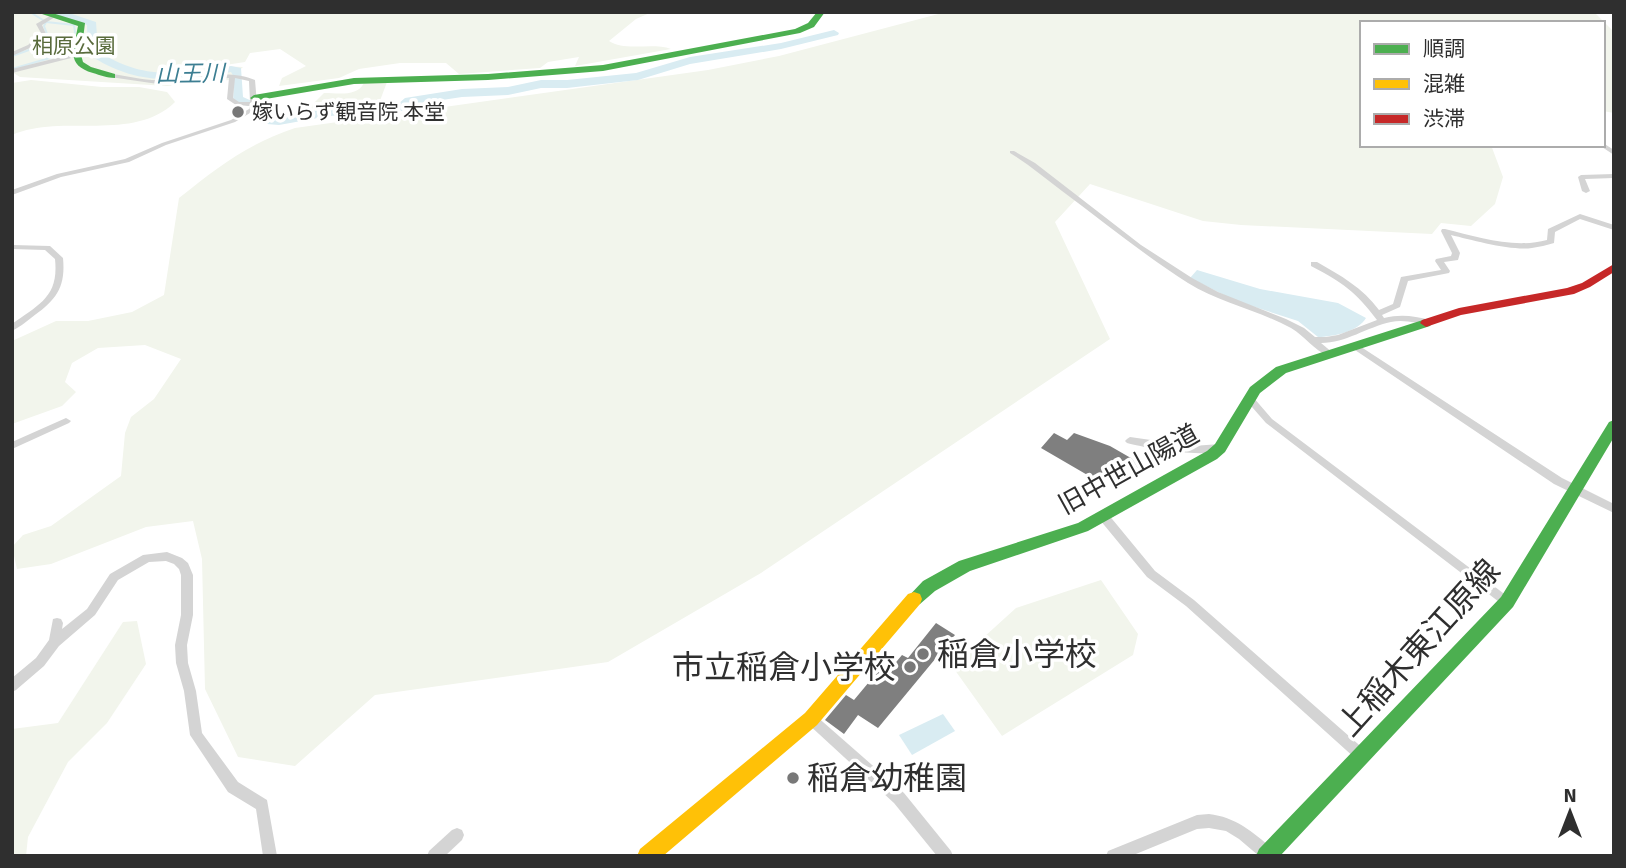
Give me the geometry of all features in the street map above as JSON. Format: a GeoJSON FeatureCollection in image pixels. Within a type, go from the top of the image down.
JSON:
{"type":"FeatureCollection","features":[{"type":"Feature","properties":{"kind":"street"},"geometry":{"type":"LineString","coordinates":[[232,76],[230,99],[238,104],[361,81],[488,77],[603,68],[797,31],[811,25],[821,12]]}},
{"type":"Feature","properties":{"kind":"street"},"geometry":{"type":"LineString","coordinates":[[12,54],[40,38],[44,33],[39,26],[45,18],[82,25],[77,55],[79,63],[88,69],[111,76],[172,83],[232,76],[252,80],[254,101],[252,110],[241,118],[164,144],[127,161],[59,175],[12,193]]}},
{"type":"Feature","properties":{"kind":"street"},"geometry":{"type":"LineString","coordinates":[[12,71],[77,55]]}},
{"type":"Feature","properties":{"kind":"street"},"geometry":{"type":"LineString","coordinates":[[1012,152],[1034,163],[1123,234],[1189,280],[1232,303],[1296,327],[1329,353]]}},
{"type":"Feature","properties":{"kind":"street"},"geometry":{"type":"LineString","coordinates":[[1586,191],[1581,177],[1614,176]]}},
{"type":"Feature","properties":{"kind":"street"},"geometry":{"type":"LineString","coordinates":[[1614,228],[1580,216],[1551,231],[1550,242],[1533,246],[1475,239],[1445,232],[1456,253],[1455,258],[1439,261],[1446,271],[1404,279],[1397,305],[1379,316],[1359,339],[1359,344],[1575,490],[1614,509]]}},
{"type":"Feature","properties":{"kind":"street"},"geometry":{"type":"LineString","coordinates":[[12,247],[47,248],[59,258],[62,272],[61,283],[54,295],[12,328]]}},
{"type":"Feature","properties":{"kind":"street"},"geometry":{"type":"LineString","coordinates":[[1314,264],[1347,281],[1370,302],[1379,316]]}},
{"type":"Feature","properties":{"kind":"street","name":"旧中世山陽道"},"geometry":{"type":"LineString","coordinates":[[647,856],[811,719],[906,607],[929,586],[965,566],[1065,534],[1104,517],[1220,448],[1255,390],[1281,370],[1482,306],[1570,290],[1586,285],[1614,267]]}},
{"type":"Feature","properties":{"kind":"street"},"geometry":{"type":"LineString","coordinates":[[1379,316],[1427,322]]}},
{"type":"Feature","properties":{"kind":"street"},"geometry":{"type":"LineString","coordinates":[[1310,340],[1331,342],[1369,325]]}},
{"type":"Feature","properties":{"kind":"street"},"geometry":{"type":"LineString","coordinates":[[1250,399],[1269,421],[1507,602]]}},
{"type":"Feature","properties":{"kind":"street"},"geometry":{"type":"LineString","coordinates":[[12,446],[66,421]]}},
{"type":"Feature","properties":{"kind":"street","name":"上稲木東江原線"},"geometry":{"type":"LineString","coordinates":[[1268,855],[1507,602],[1614,425]]}},
{"type":"Feature","properties":{"kind":"street"},"geometry":{"type":"LineString","coordinates":[[1130,441],[1193,450],[1220,448]]}},
{"type":"Feature","properties":{"kind":"street"},"geometry":{"type":"LineString","coordinates":[[1104,517],[1151,574],[1190,603],[1361,755]]}},
{"type":"Feature","properties":{"kind":"street"},"geometry":{"type":"LineString","coordinates":[[12,686],[40,662],[55,642],[91,612],[114,577],[144,559],[167,556],[184,566],[187,575],[187,615],[181,645],[182,663],[190,691],[196,735],[233,787],[262,805],[270,856]]}},
{"type":"Feature","properties":{"kind":"street"},"geometry":{"type":"LineString","coordinates":[[55,642],[57,623]]}},
{"type":"Feature","properties":{"kind":"street"},"geometry":{"type":"LineString","coordinates":[[811,719],[899,798],[946,856]]}},
{"type":"Feature","properties":{"kind":"street"},"geometry":{"type":"LineString","coordinates":[[1113,856],[1197,822],[1208,821],[1230,826],[1268,855]]}},
{"type":"Feature","properties":{"kind":"street"},"geometry":{"type":"LineString","coordinates":[[433,856],[457,835]]}},
{"type":"Feature","properties":{"kind":"green space","name":"相原公園"},"geometry":{"type":"Polygon","coordinates":[[[12,12],[652,12],[636,19],[609,41],[623,46],[671,49],[575,66],[579,57],[548,62],[540,68],[459,74],[446,63],[400,63],[359,69],[339,78],[279,86],[282,78],[306,66],[280,49],[250,53],[245,62],[219,66],[243,67],[229,80],[167,86],[20,77],[12,72],[12,12]]]}},
{"type":"Feature","properties":{"kind":"green space"},"geometry":{"type":"Polygon","coordinates":[[[946,12],[1594,12],[1603,21],[1360,21],[1360,147],[1492,147],[1503,177],[1495,204],[1471,226],[1441,223],[1432,234],[1203,221],[1090,184],[1055,222],[1110,339],[761,573],[608,662],[375,695],[295,766],[238,757],[205,689],[202,559],[193,521],[146,527],[51,564],[17,569],[12,547],[23,535],[51,526],[121,476],[125,433],[131,417],[154,399],[181,359],[145,345],[98,348],[72,363],[65,382],[76,392],[62,406],[12,424],[12,341],[56,321],[88,321],[132,312],[164,295],[179,198],[220,166],[262,141],[295,128],[708,70],[779,56],[946,12]]]}},
{"type":"Feature","properties":{"kind":"green space"},"geometry":{"type":"Polygon","coordinates":[[[1605,23],[1614,32],[1614,113],[1605,111],[1605,23]]]}},
{"type":"Feature","properties":{"kind":"green space"},"geometry":{"type":"Polygon","coordinates":[[[31,80],[102,87],[139,87],[167,92],[175,102],[158,114],[139,121],[118,125],[53,126],[12,135],[12,83],[31,80]]]}},
{"type":"Feature","properties":{"kind":"green space"},"geometry":{"type":"Polygon","coordinates":[[[387,82],[378,106],[308,113],[307,110],[324,93],[347,93],[357,90],[364,83],[387,82]]]}},
{"type":"Feature","properties":{"kind":"green space"},"geometry":{"type":"Polygon","coordinates":[[[1101,580],[1138,634],[1133,655],[1002,736],[952,666],[1016,608],[1101,580]]]}},
{"type":"Feature","properties":{"kind":"green space"},"geometry":{"type":"Polygon","coordinates":[[[137,621],[146,664],[107,723],[68,762],[28,837],[26,856],[12,856],[12,729],[58,723],[123,622],[137,621]]]}},
{"type":"Feature","properties":{"kind":"shaded area"},"geometry":{"type":"Polygon","coordinates":[[[1197,270],[1260,289],[1338,303],[1366,318],[1363,323],[1345,332],[1318,337],[1298,321],[1236,301],[1190,278],[1197,270]]]}},
{"type":"Feature","properties":{"kind":"shaded area"},"geometry":{"type":"Polygon","coordinates":[[[943,714],[955,731],[912,755],[899,735],[943,714]]]}},
{"type":"Feature","properties":{"kind":"building"},"geometry":{"type":"Polygon","coordinates":[[[1054,433],[1067,440],[1074,433],[1110,446],[1143,465],[1140,470],[1117,460],[1096,480],[1041,448],[1054,433]]]}},
{"type":"Feature","properties":{"kind":"building","name":"市立稲倉小学校"},"geometry":{"type":"Polygon","coordinates":[[[936,623],[955,635],[878,728],[858,715],[844,734],[825,720],[846,695],[854,700],[879,670],[886,674],[902,655],[908,658],[936,623]]]}},
{"type":"Feature","properties":{"kind":"waterway"},"geometry":{"type":"LineString","coordinates":[[30,12],[46,22]]}},
{"type":"Feature","properties":{"kind":"waterway","name":"山王川"},"geometry":{"type":"LineString","coordinates":[[53,12],[92,24],[92,52],[126,71],[159,77],[231,69],[237,70],[237,74]]}},
{"type":"Feature","properties":{"kind":"waterway"},"geometry":{"type":"LineString","coordinates":[[12,56],[29,50],[47,34],[44,26],[46,22]]}},
{"type":"Feature","properties":{"kind":"waterway"},"geometry":{"type":"LineString","coordinates":[[12,69],[67,53],[75,32],[74,25],[46,22]]}},
{"type":"Feature","properties":{"kind":"waterway"},"geometry":{"type":"LineString","coordinates":[[257,113],[271,121],[279,121],[329,112],[402,107],[405,102],[462,93],[508,91],[541,84],[567,84],[638,76],[690,60],[781,46],[834,33]]}},
{"type":"Feature","properties":{"kind":"waterway","name":"山王川"},"geometry":{"type":"LineString","coordinates":[[238,79],[237,99],[248,102]]}},
{"type":"Feature","properties":{"kind":"traffic: fast"},"geometry":{"type":"LineString","coordinates":[[40,12],[82,25],[77,55],[79,63],[88,69],[112,76]]}},
{"type":"Feature","properties":{"kind":"traffic: fast"},"geometry":{"type":"LineString","coordinates":[[254,98],[354,81],[488,77],[603,68],[797,31],[811,25],[821,12]]}},
{"type":"Feature","properties":{"kind":"traffic: fast"},"geometry":{"type":"LineString","coordinates":[[914,599],[929,586],[965,566],[1083,527],[1212,455],[1220,448],[1255,390],[1281,370],[1426,323]]}},
{"type":"Feature","properties":{"kind":"traffic: fast"},"geometry":{"type":"LineString","coordinates":[[1266,856],[1507,602],[1614,425]]}},
{"type":"Feature","properties":{"kind":"traffic: slow"},"geometry":{"type":"LineString","coordinates":[[647,856],[811,719],[914,599]]}},
{"type":"Feature","properties":{"kind":"traffic: jam"},"geometry":{"type":"LineString","coordinates":[[1426,323],[1459,312],[1570,291],[1586,285],[1614,267]]}},
{"type":"Feature","properties":{"kind":"place","name":"嫁いらず観音院 本堂"},"geometry":{"type":"Point","coordinates":[238,112]}},
{"type":"Feature","properties":{"kind":"place","name":"稲倉小学校"},"geometry":{"type":"Point","coordinates":[923,654]}},
{"type":"Feature","properties":{"kind":"place","name":"市立稲倉小学校"},"geometry":{"type":"Point","coordinates":[910,667]}},
{"type":"Feature","properties":{"kind":"place","name":"稲倉幼稚園"},"geometry":{"type":"Point","coordinates":[793,778]}}]}
